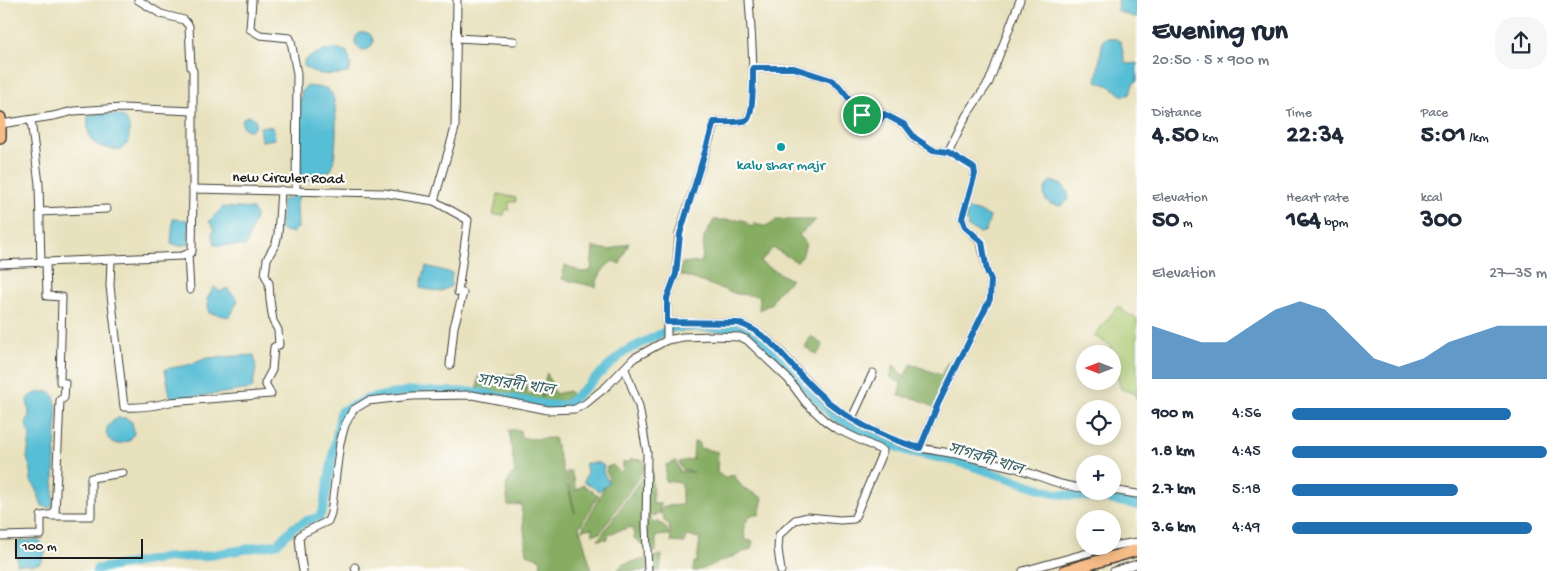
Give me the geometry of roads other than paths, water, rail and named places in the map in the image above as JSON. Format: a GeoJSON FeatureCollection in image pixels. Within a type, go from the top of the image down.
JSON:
{"type":"FeatureCollection","features":[{"type":"Feature","properties":{"kind":"main road"},"geometry":{"type":"LineString","coordinates":[[0,118],[0,137]]}},
{"type":"Feature","properties":{"kind":"main road"},"geometry":{"type":"LineString","coordinates":[[1065,571],[1137,550]]}},
{"type":"Feature","properties":{"kind":"street"},"geometry":{"type":"LineString","coordinates":[[0,264],[182,256],[192,252],[193,71],[190,67],[189,26],[184,20],[161,14],[138,0]]}},
{"type":"Feature","properties":{"kind":"street"},"geometry":{"type":"LineString","coordinates":[[252,0],[250,29],[260,35],[290,38],[292,41],[297,74],[296,190]]}},
{"type":"Feature","properties":{"kind":"street"},"geometry":{"type":"LineString","coordinates":[[450,365],[454,327],[463,293],[458,292],[468,220],[434,201],[456,128],[457,0]]}},
{"type":"Feature","properties":{"kind":"street"},"geometry":{"type":"LineString","coordinates":[[667,340],[667,298],[676,274],[680,234],[714,122],[742,121],[747,120],[750,116],[753,68],[749,0]]}},
{"type":"Feature","properties":{"kind":"street"},"geometry":{"type":"LineString","coordinates":[[948,152],[966,116],[989,82],[1020,0]]}},
{"type":"Feature","properties":{"kind":"street"},"geometry":{"type":"LineString","coordinates":[[456,38],[514,41]]}},
{"type":"Feature","properties":{"kind":"street"},"geometry":{"type":"LineString","coordinates":[[753,68],[794,68],[831,80],[839,86],[862,115],[880,120],[884,114],[905,125],[915,138],[933,150],[948,152],[974,168],[975,174],[962,218],[965,227],[982,242],[987,271],[991,280],[990,299],[938,404],[920,448]]}},
{"type":"Feature","properties":{"kind":"street"},"geometry":{"type":"LineString","coordinates":[[0,124],[74,111],[122,108],[193,111]]}},
{"type":"Feature","properties":{"kind":"street"},"geometry":{"type":"LineString","coordinates":[[31,120],[39,184],[47,296],[62,297],[60,382],[65,383],[64,398],[60,400],[55,514],[41,516]]}},
{"type":"Feature","properties":{"kind":"street","name":"new Circuler Road"},"geometry":{"type":"LineString","coordinates":[[193,189],[384,193],[434,201]]}},
{"type":"Feature","properties":{"kind":"street"},"geometry":{"type":"LineString","coordinates":[[111,260],[110,286],[124,407],[135,408],[170,402],[271,394],[265,382],[272,370],[274,347],[279,345],[279,332],[273,322],[269,283],[265,275],[267,259],[276,243],[278,234],[281,190]]}},
{"type":"Feature","properties":{"kind":"street"},"geometry":{"type":"LineString","coordinates":[[40,212],[107,209]]}},
{"type":"Feature","properties":{"kind":"street"},"geometry":{"type":"LineString","coordinates":[[188,254],[190,290]]}},
{"type":"Feature","properties":{"kind":"street"},"geometry":{"type":"LineString","coordinates":[[667,322],[738,323],[748,326],[758,331],[836,409],[875,431],[920,448],[1015,468],[1056,484],[1076,487]]}},
{"type":"Feature","properties":{"kind":"street"},"geometry":{"type":"LineString","coordinates":[[303,571],[300,559],[299,537],[303,533],[328,521],[332,513],[340,442],[345,425],[353,410],[368,401],[412,396],[472,396],[548,410],[575,409],[596,396],[634,358],[667,340],[683,336],[714,336],[740,337],[747,340],[788,379],[806,403],[824,420],[835,428],[883,451],[854,519],[840,520],[808,517],[795,520],[779,535],[781,571]]}},
{"type":"Feature","properties":{"kind":"street"},"geometry":{"type":"LineString","coordinates":[[625,369],[639,406],[647,453],[646,527],[648,571]]}},
{"type":"Feature","properties":{"kind":"street"},"geometry":{"type":"LineString","coordinates":[[852,418],[873,373]]}},
{"type":"Feature","properties":{"kind":"street"},"geometry":{"type":"LineString","coordinates":[[41,516],[91,516],[90,478],[124,474]]}},
{"type":"Feature","properties":{"kind":"street"},"geometry":{"type":"LineString","coordinates":[[1121,491],[1137,494]]}},
{"type":"Feature","properties":{"kind":"street"},"geometry":{"type":"LineString","coordinates":[[0,536],[41,535],[41,516]]}},
{"type":"Feature","properties":{"kind":"street"},"geometry":{"type":"LineString","coordinates":[[1121,545],[1137,542]]}},
{"type":"Feature","properties":{"kind":"street"},"geometry":{"type":"LineString","coordinates":[[1023,571],[1080,555]]}},
{"type":"Feature","properties":{"kind":"street"},"geometry":{"type":"LineString","coordinates":[[1114,571],[1137,564]]}},
{"type":"Feature","properties":{"kind":"water"},"geometry":{"type":"Polygon","coordinates":[[[1118,0],[1137,0],[1137,18],[1117,11],[1118,0]]]}},
{"type":"Feature","properties":{"kind":"water"},"geometry":{"type":"Polygon","coordinates":[[[364,32],[370,35],[373,41],[370,47],[364,50],[358,47],[355,41],[358,35],[364,32]]]}},
{"type":"Feature","properties":{"kind":"water"},"geometry":{"type":"Polygon","coordinates":[[[1107,38],[1116,39],[1121,42],[1125,63],[1137,63],[1137,81],[1133,84],[1129,95],[1121,95],[1110,86],[1096,81],[1103,40],[1107,38]]]}},
{"type":"Feature","properties":{"kind":"water"},"geometry":{"type":"Polygon","coordinates":[[[331,49],[347,52],[351,65],[348,73],[319,74],[304,66],[304,61],[307,59],[331,49]]]}},
{"type":"Feature","properties":{"kind":"water"},"geometry":{"type":"Polygon","coordinates":[[[306,86],[326,88],[331,92],[334,100],[336,120],[335,155],[331,170],[308,180],[301,178],[298,134],[300,100],[302,90],[306,86]]]}},
{"type":"Feature","properties":{"kind":"water"},"geometry":{"type":"Polygon","coordinates":[[[94,114],[111,114],[123,117],[129,125],[128,143],[120,150],[104,147],[94,142],[89,133],[88,117],[94,114]]]}},
{"type":"Feature","properties":{"kind":"water"},"geometry":{"type":"Polygon","coordinates":[[[246,116],[252,116],[256,123],[252,130],[246,130],[242,126],[242,120],[246,116]]]}},
{"type":"Feature","properties":{"kind":"water"},"geometry":{"type":"Polygon","coordinates":[[[265,126],[274,129],[275,139],[262,141],[260,127],[265,126]]]}},
{"type":"Feature","properties":{"kind":"water"},"geometry":{"type":"Polygon","coordinates":[[[1051,181],[1062,185],[1068,192],[1068,200],[1061,206],[1051,204],[1045,199],[1045,189],[1051,181]]]}},
{"type":"Feature","properties":{"kind":"water"},"geometry":{"type":"Polygon","coordinates":[[[293,194],[297,194],[299,197],[297,202],[298,228],[295,229],[294,233],[280,230],[282,200],[291,198],[293,194]]]}},
{"type":"Feature","properties":{"kind":"water"},"geometry":{"type":"Polygon","coordinates":[[[223,207],[253,209],[256,215],[246,246],[215,245],[212,234],[214,229],[209,221],[223,207]]]}},
{"type":"Feature","properties":{"kind":"water"},"geometry":{"type":"Polygon","coordinates":[[[965,208],[990,217],[986,231],[980,233],[968,227],[965,208]]]}},
{"type":"Feature","properties":{"kind":"water"},"geometry":{"type":"Polygon","coordinates":[[[173,219],[189,220],[189,244],[179,246],[171,243],[173,219]]]}},
{"type":"Feature","properties":{"kind":"water"},"geometry":{"type":"Polygon","coordinates":[[[426,266],[452,273],[451,286],[440,292],[420,288],[426,266]]]}},
{"type":"Feature","properties":{"kind":"water"},"geometry":{"type":"Polygon","coordinates":[[[214,287],[220,292],[227,288],[238,300],[230,317],[209,313],[207,299],[214,287]]]}},
{"type":"Feature","properties":{"kind":"water"},"geometry":{"type":"Polygon","coordinates":[[[254,355],[256,369],[252,389],[179,399],[170,396],[165,369],[188,365],[207,358],[254,355]]]}},
{"type":"Feature","properties":{"kind":"water"},"geometry":{"type":"Polygon","coordinates":[[[40,392],[51,392],[57,406],[53,504],[49,508],[42,506],[36,488],[31,481],[31,470],[27,458],[30,437],[26,424],[29,415],[27,399],[31,395],[40,392]]]}},
{"type":"Feature","properties":{"kind":"water"},"geometry":{"type":"Polygon","coordinates":[[[118,418],[126,418],[132,422],[134,434],[129,441],[118,444],[111,442],[106,432],[111,423],[118,418]]]}},
{"type":"Feature","properties":{"kind":"water"},"geometry":{"type":"Polygon","coordinates":[[[585,463],[599,463],[604,466],[603,472],[609,483],[599,491],[584,482],[587,471],[585,463]]]}},
{"type":"Feature","properties":{"kind":"water"},"geometry":{"type":"Polygon","coordinates":[[[19,541],[40,541],[45,546],[45,553],[41,563],[33,565],[17,564],[17,544],[19,541]]]}},
{"type":"Feature","properties":{"kind":"waterway","name":"সাগরদী খাল"},"geometry":{"type":"LineString","coordinates":[[96,571],[97,569],[165,558],[204,556],[277,544],[293,528],[308,520],[319,517],[323,510],[341,411],[367,399],[408,391],[476,392],[548,405],[566,405],[624,352],[674,327],[737,328],[751,333],[770,350],[831,414],[858,430],[907,451],[959,462],[1057,494],[1107,499],[1137,505]]}},
{"type":"Feature","properties":{"kind":"place","name":"kalu shar majr"},"geometry":{"type":"Point","coordinates":[781,147]}}]}
